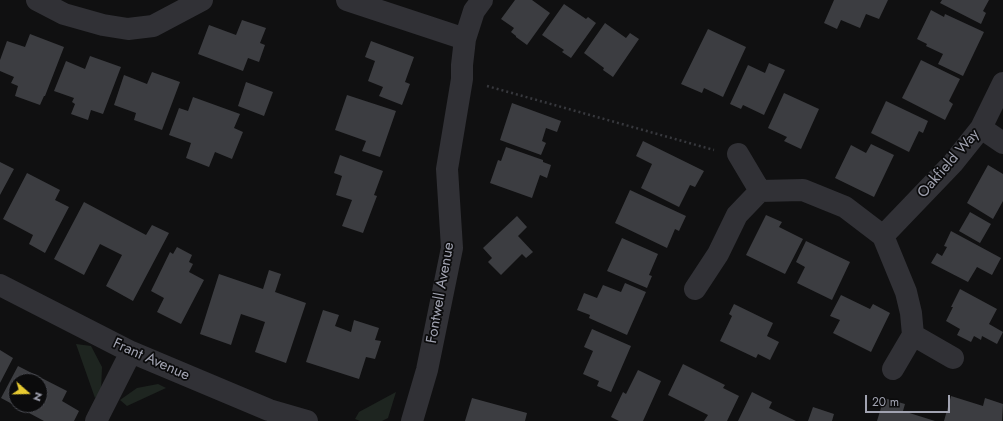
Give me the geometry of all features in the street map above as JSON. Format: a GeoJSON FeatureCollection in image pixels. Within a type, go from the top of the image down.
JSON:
{"type":"FeatureCollection","features":[{"type":"Feature","properties":{"kind":"street"},"geometry":{"type":"LineString","coordinates":[[37,0],[64,14],[103,25],[128,29],[153,26],[202,0]]}},
{"type":"Feature","properties":{"kind":"street"},"geometry":{"type":"LineString","coordinates":[[347,0],[465,39]]}},
{"type":"Feature","properties":{"kind":"street","name":"Fontwell Avenue"},"geometry":{"type":"LineString","coordinates":[[412,421],[427,370],[452,248],[448,169],[462,79],[465,39],[474,11],[482,0]]}},
{"type":"Feature","properties":{"kind":"street","name":"Oakfield Way"},"geometry":{"type":"LineString","coordinates":[[883,236],[953,163],[981,128],[1003,83]]}},
{"type":"Feature","properties":{"kind":"street"},"geometry":{"type":"LineString","coordinates":[[981,128],[1003,143]]}},
{"type":"Feature","properties":{"kind":"street"},"geometry":{"type":"LineString","coordinates":[[738,154],[760,191]]}},
{"type":"Feature","properties":{"kind":"street"},"geometry":{"type":"LineString","coordinates":[[695,289],[718,254],[737,215],[760,191],[803,190],[845,208],[883,236],[906,292],[911,313],[913,335],[893,369]]}},
{"type":"Feature","properties":{"kind":"street","name":"Frant Avenue"},"geometry":{"type":"LineString","coordinates":[[0,286],[131,352],[269,410],[307,421]]}},
{"type":"Feature","properties":{"kind":"street"},"geometry":{"type":"LineString","coordinates":[[913,335],[952,358]]}},
{"type":"Feature","properties":{"kind":"street"},"geometry":{"type":"LineString","coordinates":[[96,421],[131,352]]}},
{"type":"Feature","properties":{"kind":"path"},"geometry":{"type":"LineString","coordinates":[[462,79],[721,152],[738,154]]}},
{"type":"Feature","properties":{"kind":"shaded area"},"geometry":{"type":"Polygon","coordinates":[[[76,344],[91,346],[102,367],[101,391],[95,398],[76,344]]]}},
{"type":"Feature","properties":{"kind":"shaded area"},"geometry":{"type":"Polygon","coordinates":[[[158,384],[166,388],[127,406],[120,400],[137,388],[158,384]]]}},
{"type":"Feature","properties":{"kind":"shaded area"},"geometry":{"type":"Polygon","coordinates":[[[396,392],[388,418],[382,421],[360,421],[355,419],[359,412],[396,392]]]}},
{"type":"Feature","properties":{"kind":"building"},"geometry":{"type":"Polygon","coordinates":[[[515,0],[532,0],[550,13],[527,45],[511,32],[514,28],[501,19],[515,0]]]}},
{"type":"Feature","properties":{"kind":"building"},"geometry":{"type":"Polygon","coordinates":[[[834,0],[888,0],[879,19],[866,14],[860,28],[841,20],[837,29],[824,23],[834,0]]]}},
{"type":"Feature","properties":{"kind":"building"},"geometry":{"type":"Polygon","coordinates":[[[942,0],[989,0],[983,11],[986,13],[981,24],[940,3],[942,0]]]}},
{"type":"Feature","properties":{"kind":"building"},"geometry":{"type":"Polygon","coordinates":[[[564,4],[586,19],[588,17],[596,23],[571,58],[562,52],[564,50],[542,35],[564,4]]]}},
{"type":"Feature","properties":{"kind":"building"},"geometry":{"type":"Polygon","coordinates":[[[931,10],[944,17],[945,14],[984,32],[963,76],[938,64],[943,54],[926,46],[927,44],[917,39],[931,10]]]}},
{"type":"Feature","properties":{"kind":"building"},"geometry":{"type":"Polygon","coordinates":[[[242,20],[266,28],[260,43],[265,45],[259,62],[248,58],[243,71],[198,54],[209,25],[236,35],[242,20]]]}},
{"type":"Feature","properties":{"kind":"building"},"geometry":{"type":"Polygon","coordinates":[[[605,23],[626,38],[630,33],[639,39],[613,77],[584,53],[605,23]]]}},
{"type":"Feature","properties":{"kind":"building"},"geometry":{"type":"Polygon","coordinates":[[[708,29],[746,47],[723,97],[704,88],[702,93],[681,84],[708,29]]]}},
{"type":"Feature","properties":{"kind":"building"},"geometry":{"type":"Polygon","coordinates":[[[30,34],[64,47],[40,105],[15,96],[18,86],[11,83],[14,77],[0,71],[0,60],[7,41],[25,47],[30,34]]]}},
{"type":"Feature","properties":{"kind":"building"},"geometry":{"type":"Polygon","coordinates":[[[371,41],[414,57],[405,82],[410,84],[402,105],[379,96],[383,87],[368,81],[375,61],[365,57],[371,41]]]}},
{"type":"Feature","properties":{"kind":"building"},"geometry":{"type":"Polygon","coordinates":[[[90,56],[121,67],[103,114],[91,110],[88,120],[71,114],[75,104],[72,102],[74,98],[54,91],[66,61],[85,69],[90,56]]]}},
{"type":"Feature","properties":{"kind":"building"},"geometry":{"type":"Polygon","coordinates":[[[921,60],[960,79],[949,101],[953,104],[945,120],[902,98],[921,60]]]}},
{"type":"Feature","properties":{"kind":"building"},"geometry":{"type":"Polygon","coordinates":[[[769,63],[785,70],[764,115],[743,105],[741,109],[730,104],[748,65],[765,73],[769,63]]]}},
{"type":"Feature","properties":{"kind":"building"},"geometry":{"type":"Polygon","coordinates":[[[152,72],[180,82],[162,130],[134,120],[136,113],[114,105],[124,75],[147,84],[152,72]]]}},
{"type":"Feature","properties":{"kind":"building"},"geometry":{"type":"Polygon","coordinates":[[[246,82],[273,92],[264,116],[238,106],[246,82]]]}},
{"type":"Feature","properties":{"kind":"building"},"geometry":{"type":"Polygon","coordinates":[[[784,93],[819,109],[801,149],[784,141],[787,137],[768,128],[784,93]]]}},
{"type":"Feature","properties":{"kind":"building"},"geometry":{"type":"Polygon","coordinates":[[[347,95],[396,111],[380,157],[362,151],[366,141],[335,130],[347,95]]]}},
{"type":"Feature","properties":{"kind":"building"},"geometry":{"type":"Polygon","coordinates":[[[193,97],[240,114],[234,128],[243,132],[232,159],[215,152],[209,167],[186,158],[191,143],[169,135],[179,108],[188,111],[193,97]]]}},
{"type":"Feature","properties":{"kind":"building"},"geometry":{"type":"Polygon","coordinates":[[[886,101],[928,121],[923,133],[919,131],[909,152],[871,133],[886,101]]]}},
{"type":"Feature","properties":{"kind":"building"},"geometry":{"type":"Polygon","coordinates":[[[512,103],[561,121],[557,132],[546,128],[542,141],[546,143],[541,155],[500,140],[512,103]]]}},
{"type":"Feature","properties":{"kind":"building"},"geometry":{"type":"Polygon","coordinates":[[[643,141],[704,171],[695,187],[690,185],[679,207],[641,188],[652,164],[636,156],[643,141]]]}},
{"type":"Feature","properties":{"kind":"building"},"geometry":{"type":"Polygon","coordinates":[[[871,144],[894,155],[874,197],[835,178],[851,145],[866,153],[871,144]]]}},
{"type":"Feature","properties":{"kind":"building"},"geometry":{"type":"Polygon","coordinates":[[[506,147],[543,160],[543,162],[551,165],[547,178],[540,175],[532,198],[490,183],[498,160],[501,161],[506,147]]]}},
{"type":"Feature","properties":{"kind":"building"},"geometry":{"type":"Polygon","coordinates":[[[340,155],[383,171],[374,195],[377,196],[363,233],[342,226],[352,200],[336,195],[342,176],[334,173],[340,155]]]}},
{"type":"Feature","properties":{"kind":"building"},"geometry":{"type":"Polygon","coordinates":[[[0,162],[14,169],[0,195],[0,162]]]}},
{"type":"Feature","properties":{"kind":"building"},"geometry":{"type":"Polygon","coordinates":[[[988,165],[1003,174],[1003,201],[993,219],[967,203],[988,165]]]}},
{"type":"Feature","properties":{"kind":"building"},"geometry":{"type":"Polygon","coordinates":[[[27,173],[60,190],[55,200],[69,207],[45,253],[29,244],[33,235],[3,219],[27,173]]]}},
{"type":"Feature","properties":{"kind":"building"},"geometry":{"type":"Polygon","coordinates":[[[630,190],[686,216],[679,231],[675,229],[667,248],[615,223],[630,190]]]}},
{"type":"Feature","properties":{"kind":"building"},"geometry":{"type":"Polygon","coordinates":[[[84,202],[146,235],[152,225],[169,233],[133,301],[106,286],[122,255],[100,244],[84,275],[54,259],[84,202]]]}},
{"type":"Feature","properties":{"kind":"building"},"geometry":{"type":"Polygon","coordinates":[[[970,212],[991,224],[980,243],[959,231],[970,212]]]}},
{"type":"Feature","properties":{"kind":"building"},"geometry":{"type":"Polygon","coordinates":[[[766,215],[782,222],[779,227],[803,239],[785,274],[746,255],[766,215]]]}},
{"type":"Feature","properties":{"kind":"building"},"geometry":{"type":"Polygon","coordinates":[[[517,216],[527,227],[518,236],[533,252],[526,258],[522,254],[501,275],[488,262],[492,258],[483,248],[517,216]]]}},
{"type":"Feature","properties":{"kind":"building"},"geometry":{"type":"Polygon","coordinates":[[[951,231],[1001,258],[992,275],[977,267],[968,282],[931,263],[937,253],[942,256],[947,247],[944,246],[951,231]]]}},
{"type":"Feature","properties":{"kind":"building"},"geometry":{"type":"Polygon","coordinates":[[[622,238],[658,254],[649,275],[652,276],[647,288],[607,271],[622,238]]]}},
{"type":"Feature","properties":{"kind":"building"},"geometry":{"type":"Polygon","coordinates":[[[806,241],[850,262],[832,300],[797,283],[805,267],[796,262],[806,241]]]}},
{"type":"Feature","properties":{"kind":"building"},"geometry":{"type":"Polygon","coordinates":[[[177,247],[192,255],[189,262],[193,264],[189,272],[204,280],[181,324],[157,312],[164,298],[151,291],[170,252],[173,254],[177,247]]]}},
{"type":"Feature","properties":{"kind":"building"},"geometry":{"type":"Polygon","coordinates":[[[269,270],[281,274],[275,292],[306,303],[286,363],[255,352],[265,322],[241,314],[231,345],[200,334],[219,274],[263,289],[269,270]]]}},
{"type":"Feature","properties":{"kind":"building"},"geometry":{"type":"Polygon","coordinates":[[[625,283],[646,292],[627,335],[589,318],[590,315],[577,310],[584,293],[597,298],[603,285],[621,292],[625,283]]]}},
{"type":"Feature","properties":{"kind":"building"},"geometry":{"type":"Polygon","coordinates":[[[960,289],[997,309],[989,324],[1003,332],[997,344],[982,336],[981,340],[974,336],[971,342],[957,335],[960,329],[946,321],[960,289]]]}},
{"type":"Feature","properties":{"kind":"building"},"geometry":{"type":"Polygon","coordinates":[[[841,295],[870,309],[873,304],[890,313],[871,352],[833,333],[840,320],[830,316],[841,295]]]}},
{"type":"Feature","properties":{"kind":"building"},"geometry":{"type":"Polygon","coordinates":[[[734,304],[773,323],[767,336],[779,342],[770,360],[758,354],[756,358],[720,341],[732,316],[729,314],[734,304]]]}},
{"type":"Feature","properties":{"kind":"building"},"geometry":{"type":"Polygon","coordinates":[[[323,310],[339,315],[335,326],[351,332],[354,320],[379,328],[375,340],[381,341],[375,359],[366,357],[359,379],[306,362],[323,310]]]}},
{"type":"Feature","properties":{"kind":"building"},"geometry":{"type":"Polygon","coordinates":[[[592,329],[631,346],[611,392],[597,386],[599,381],[583,374],[593,351],[584,347],[592,329]]]}},
{"type":"Feature","properties":{"kind":"building"},"geometry":{"type":"Polygon","coordinates":[[[0,350],[13,358],[0,383],[0,350]]]}},
{"type":"Feature","properties":{"kind":"building"},"geometry":{"type":"Polygon","coordinates":[[[683,364],[725,385],[723,388],[739,396],[727,421],[704,421],[708,415],[668,395],[683,364]]]}},
{"type":"Feature","properties":{"kind":"building"},"geometry":{"type":"Polygon","coordinates":[[[18,366],[32,373],[14,373],[18,366]]]}},
{"type":"Feature","properties":{"kind":"building"},"geometry":{"type":"Polygon","coordinates":[[[638,370],[661,381],[643,421],[619,421],[611,417],[623,392],[626,394],[638,370]]]}},
{"type":"Feature","properties":{"kind":"building"},"geometry":{"type":"Polygon","coordinates":[[[48,381],[67,391],[62,401],[79,411],[74,421],[44,421],[29,413],[48,413],[48,381]]]}},
{"type":"Feature","properties":{"kind":"building"},"geometry":{"type":"Polygon","coordinates":[[[8,385],[8,402],[1,398],[8,385]]]}},
{"type":"Feature","properties":{"kind":"building"},"geometry":{"type":"Polygon","coordinates":[[[752,392],[772,402],[769,408],[796,421],[738,421],[752,392]]]}},
{"type":"Feature","properties":{"kind":"building"},"geometry":{"type":"Polygon","coordinates":[[[951,396],[983,406],[985,398],[1003,404],[1002,421],[944,421],[951,396]]]}},
{"type":"Feature","properties":{"kind":"building"},"geometry":{"type":"Polygon","coordinates":[[[472,398],[527,413],[525,421],[465,421],[472,398]]]}},
{"type":"Feature","properties":{"kind":"building"},"geometry":{"type":"Polygon","coordinates":[[[884,398],[905,404],[903,411],[935,421],[877,421],[884,398]]]}},
{"type":"Feature","properties":{"kind":"building"},"geometry":{"type":"Polygon","coordinates":[[[813,407],[834,414],[832,421],[808,421],[813,407]]]}}]}
